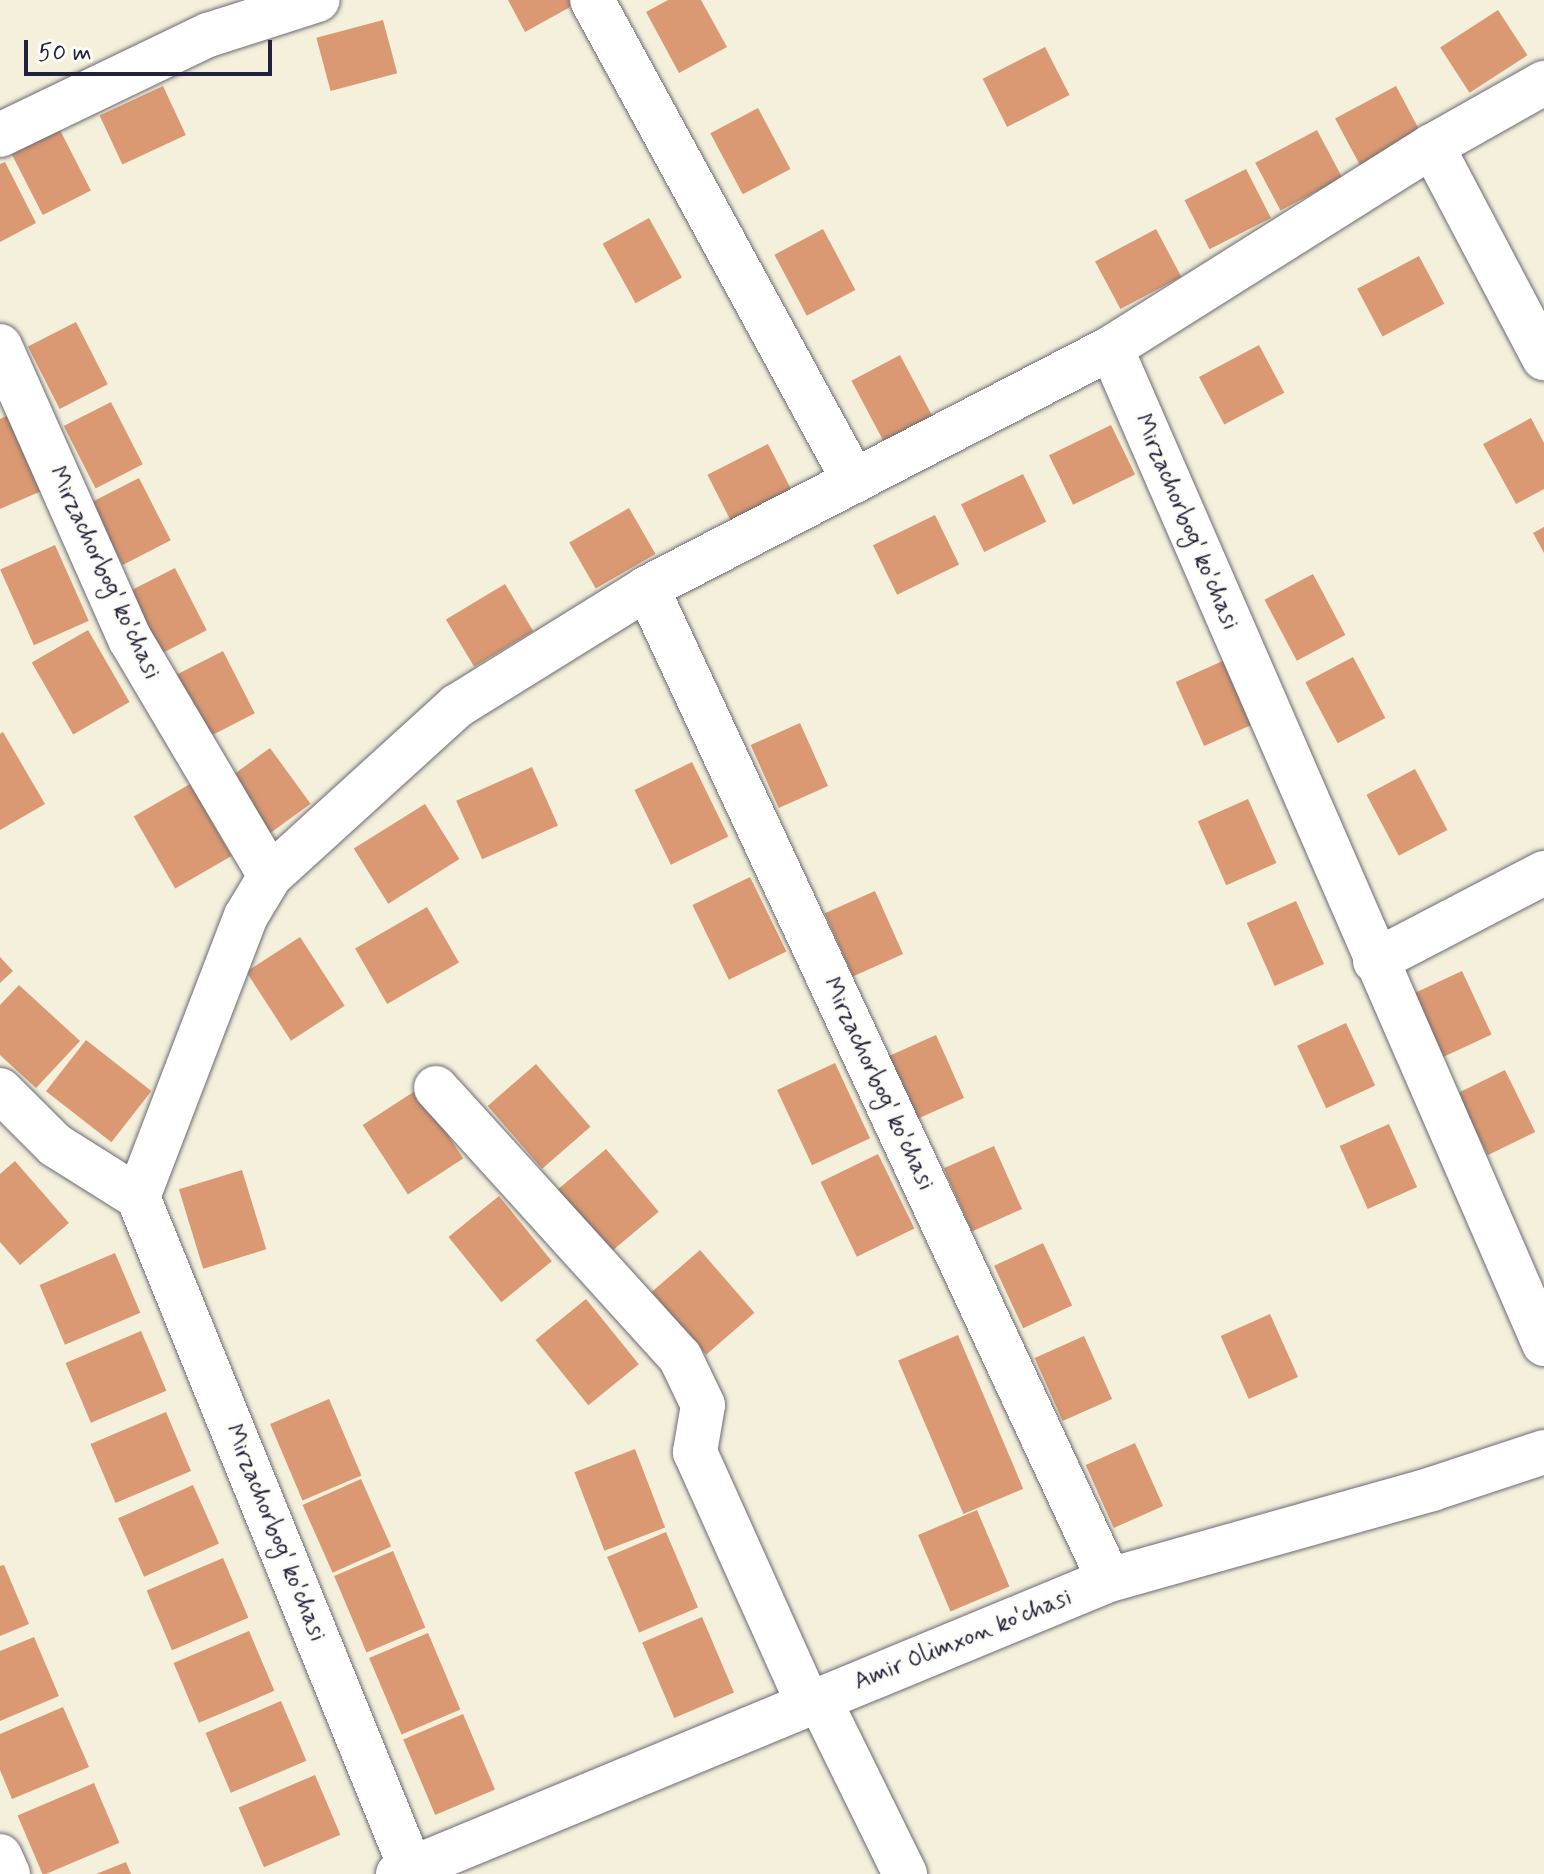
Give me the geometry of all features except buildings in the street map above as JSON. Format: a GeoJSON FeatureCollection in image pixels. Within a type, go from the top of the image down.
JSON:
{"type":"FeatureCollection","features":[{"type":"Feature","properties":{"kind":"street"},"geometry":{"type":"LineString","coordinates":[[0,135],[208,35],[318,0]]}},
{"type":"Feature","properties":{"kind":"street"},"geometry":{"type":"LineString","coordinates":[[592,0],[854,481]]}},
{"type":"Feature","properties":{"kind":"street"},"geometry":{"type":"LineString","coordinates":[[0,1090],[55,1145],[138,1197],[246,916],[270,876],[457,706],[647,588],[1111,348],[1432,146],[1544,83]]}},
{"type":"Feature","properties":{"kind":"street"},"geometry":{"type":"LineString","coordinates":[[1432,146],[1544,358]]}},
{"type":"Feature","properties":{"kind":"street","name":"Mirzachorbog' ko'chasi"},"geometry":{"type":"LineString","coordinates":[[0,346],[130,639],[270,876]]}},
{"type":"Feature","properties":{"kind":"street","name":"Mirzachorbog' ko'chasi"},"geometry":{"type":"LineString","coordinates":[[1111,348],[1544,1344]]}},
{"type":"Feature","properties":{"kind":"street","name":"Mirzachorbog' ko'chasi"},"geometry":{"type":"LineString","coordinates":[[647,588],[1109,1580]]}},
{"type":"Feature","properties":{"kind":"street"},"geometry":{"type":"LineString","coordinates":[[1375,961],[1544,873]]}},
{"type":"Feature","properties":{"kind":"street"},"geometry":{"type":"LineString","coordinates":[[436,1088],[680,1357],[703,1405],[695,1452],[813,1701],[905,1874]]}},
{"type":"Feature","properties":{"kind":"street","name":"Mirzachorbog' ko'chasi"},"geometry":{"type":"LineString","coordinates":[[138,1197],[405,1871]]}},
{"type":"Feature","properties":{"kind":"street","name":"Amir Olimxon ko'chasi"},"geometry":{"type":"LineString","coordinates":[[405,1871],[1109,1580],[1432,1489],[1544,1452]]}},
{"type":"Feature","properties":{"kind":"street"},"geometry":{"type":"LineString","coordinates":[[0,1856],[8,1874]]}}]}
